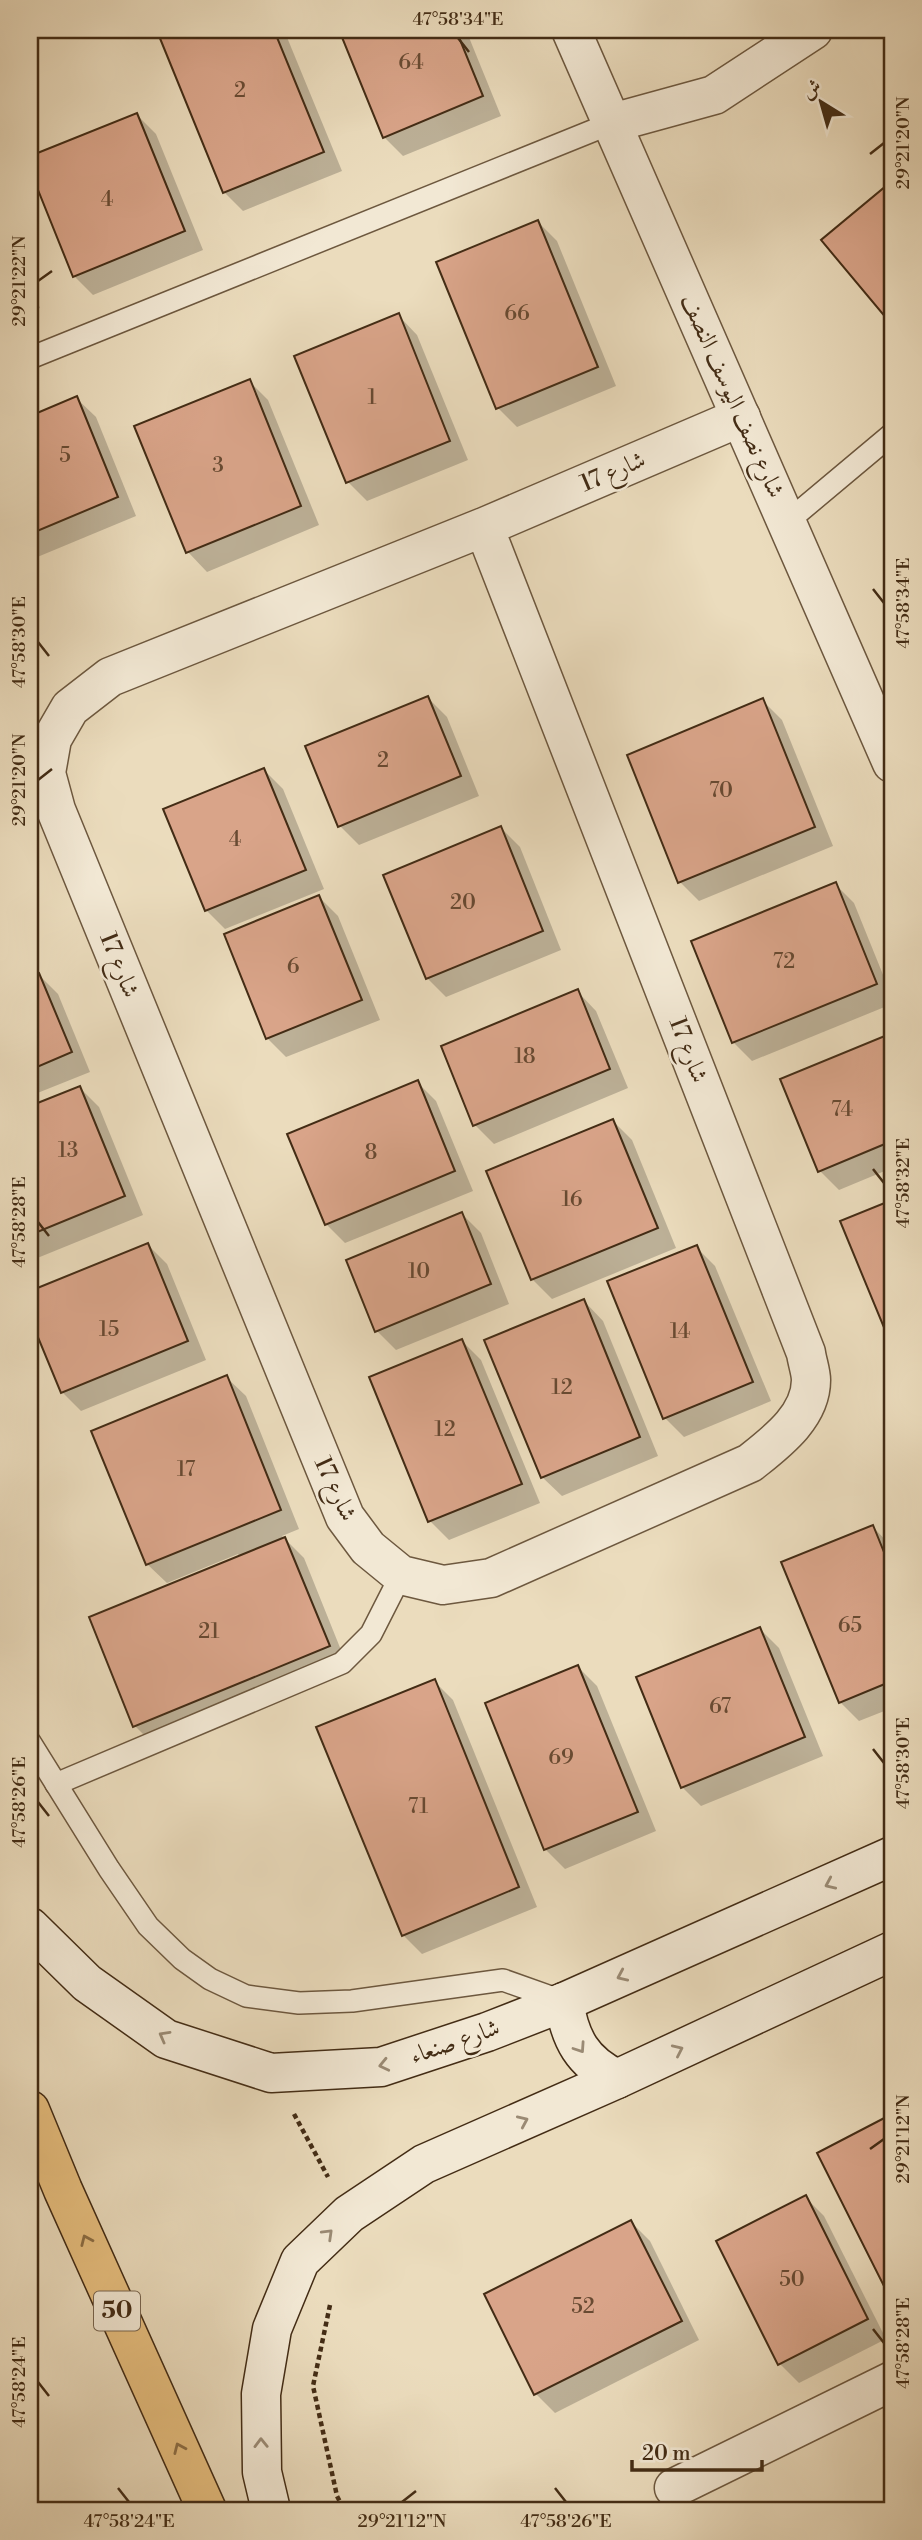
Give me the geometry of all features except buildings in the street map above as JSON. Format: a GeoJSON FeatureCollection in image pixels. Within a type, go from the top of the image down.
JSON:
{"type":"FeatureCollection","features":[{"type":"Feature","properties":{"kind":"highway","name":"50"},"geometry":{"type":"LineString","coordinates":[[30,2110],[63,2190],[207,2510]]}},
{"type":"Feature","properties":{"kind":"street","name":"شارع نصف اليوسف النصف"},"geometry":{"type":"LineString","coordinates":[[572,30],[892,763]]}},
{"type":"Feature","properties":{"kind":"street"},"geometry":{"type":"LineString","coordinates":[[612,123],[714,95],[813,30]]}},
{"type":"Feature","properties":{"kind":"street","name":"شارع 17"},"geometry":{"type":"LineString","coordinates":[[484,527],[806,1353],[811,1381],[803,1408],[782,1438],[750,1463],[491,1578],[443,1585],[401,1575],[368,1548],[345,1517],[56,810],[46,773],[52,739],[70,708],[110,677],[484,527],[741,417]]}},
{"type":"Feature","properties":{"kind":"street","name":"شارع صنعاء"},"geometry":{"type":"LineString","coordinates":[[30,1927],[87,1983],[166,2039],[271,2073],[381,2067],[487,2032],[564,2002],[892,1856]]}},
{"type":"Feature","properties":{"kind":"street"},"geometry":{"type":"LineString","coordinates":[[271,2510],[262,2472],[261,2394],[272,2329],[300,2261],[349,2214],[424,2164],[617,2079],[892,1951]]}},
{"type":"Feature","properties":{"kind":"street"},"geometry":{"type":"LineString","coordinates":[[564,2002],[568,2027],[585,2056],[598,2070],[617,2079]]}},
{"type":"Feature","properties":{"kind":"street"},"geometry":{"type":"LineString","coordinates":[[674,2488],[892,2381]]}},
{"type":"Feature","properties":{"kind":"lane"},"geometry":{"type":"LineString","coordinates":[[30,358],[612,123]]}},
{"type":"Feature","properties":{"kind":"lane"},"geometry":{"type":"LineString","coordinates":[[787,522],[892,434]]}},
{"type":"Feature","properties":{"kind":"lane"},"geometry":{"type":"LineString","coordinates":[[56,1784],[342,1663],[371,1634],[401,1575]]}},
{"type":"Feature","properties":{"kind":"lane"},"geometry":{"type":"LineString","coordinates":[[30,1742],[148,1926],[182,1959],[210,1979],[246,1996],[299,2003],[352,2001],[503,1980],[564,2002]]}}]}
